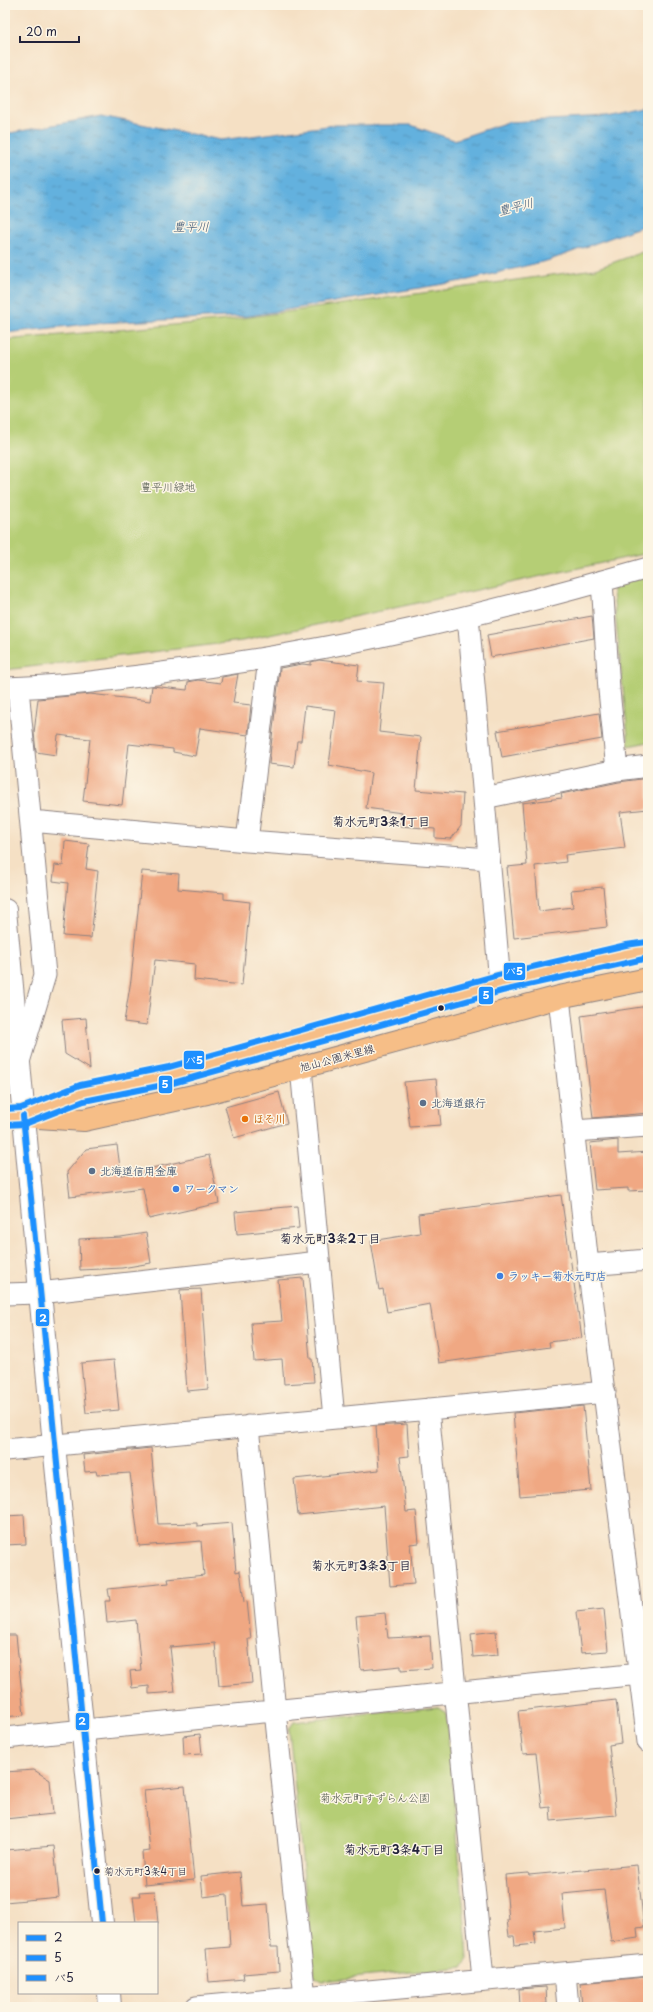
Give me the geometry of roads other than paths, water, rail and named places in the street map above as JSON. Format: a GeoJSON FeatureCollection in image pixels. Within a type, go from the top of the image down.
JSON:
{"type":"FeatureCollection","features":[{"type":"Feature","properties":{"kind":"main road"},"geometry":{"type":"LineString","coordinates":[[14,1117],[82,1093],[171,1075],[500,983],[628,953],[648,950]]}},
{"type":"Feature","properties":{"kind":"main road","name":"旭山公園米里線"},"geometry":{"type":"LineString","coordinates":[[14,1117],[84,1120],[207,1093],[559,997],[648,979]]}},
{"type":"Feature","properties":{"kind":"street"},"geometry":{"type":"LineString","coordinates":[[19,1063],[46,975],[31,822],[11,688],[130,678],[269,658],[378,638],[468,616],[648,568]]}},
{"type":"Feature","properties":{"kind":"street"},"geometry":{"type":"LineString","coordinates":[[602,581],[609,690],[618,770]]}},
{"type":"Feature","properties":{"kind":"street"},"geometry":{"type":"LineString","coordinates":[[468,616],[500,983]]}},
{"type":"Feature","properties":{"kind":"street"},"geometry":{"type":"LineString","coordinates":[[247,841],[269,658]]}},
{"type":"Feature","properties":{"kind":"street"},"geometry":{"type":"LineString","coordinates":[[484,798],[618,770],[648,766]]}},
{"type":"Feature","properties":{"kind":"street"},"geometry":{"type":"LineString","coordinates":[[31,822],[247,841],[489,859]]}},
{"type":"Feature","properties":{"kind":"street"},"geometry":{"type":"LineString","coordinates":[[5,910],[19,1063],[14,1117],[39,1293],[102,1922]]}},
{"type":"Feature","properties":{"kind":"street"},"geometry":{"type":"LineString","coordinates":[[559,997],[588,1265],[648,1742]]}},
{"type":"Feature","properties":{"kind":"street"},"geometry":{"type":"LineString","coordinates":[[5,1040],[19,1063]]}},
{"type":"Feature","properties":{"kind":"street"},"geometry":{"type":"LineString","coordinates":[[301,1068],[334,1418]]}},
{"type":"Feature","properties":{"kind":"street"},"geometry":{"type":"LineString","coordinates":[[573,1131],[648,1126]]}},
{"type":"Feature","properties":{"kind":"street"},"geometry":{"type":"LineString","coordinates":[[588,1265],[648,1260]]}},
{"type":"Feature","properties":{"kind":"street"},"geometry":{"type":"LineString","coordinates":[[5,1294],[39,1293],[319,1262]]}},
{"type":"Feature","properties":{"kind":"street"},"geometry":{"type":"LineString","coordinates":[[5,1450],[605,1392]]}},
{"type":"Feature","properties":{"kind":"street"},"geometry":{"type":"LineString","coordinates":[[428,1409],[457,1692],[483,1979]]}},
{"type":"Feature","properties":{"kind":"street"},"geometry":{"type":"LineString","coordinates":[[248,1426],[275,1711],[306,2002]]}},
{"type":"Feature","properties":{"kind":"street"},"geometry":{"type":"LineString","coordinates":[[5,1738],[640,1674]]}},
{"type":"Feature","properties":{"kind":"street"},"geometry":{"type":"LineString","coordinates":[[196,2007],[306,2002],[483,1979],[648,1965]]}},
{"type":"Feature","properties":{"kind":"street"},"geometry":{"type":"LineString","coordinates":[[565,1973],[568,2007]]}},
{"type":"Feature","properties":{"kind":"street"},"geometry":{"type":"LineString","coordinates":[[109,1994],[110,2007]]}},
{"type":"Feature","properties":{"kind":"water","name":"豊平川"},"geometry":{"type":"Polygon","coordinates":[[[648,109],[648,224],[550,260],[468,280],[249,316],[97,323],[5,333],[5,134],[101,116],[221,140],[335,125],[411,125],[454,140],[508,122],[607,117],[648,109]]]}},
{"type":"Feature","properties":{"kind":"place","name":"北海道銀行"},"geometry":{"type":"Point","coordinates":[423,1103]}},
{"type":"Feature","properties":{"kind":"place","name":"ほそ川"},"geometry":{"type":"Point","coordinates":[245,1119]}},
{"type":"Feature","properties":{"kind":"place","name":"北海道信用金庫"},"geometry":{"type":"Point","coordinates":[92,1171]}},
{"type":"Feature","properties":{"kind":"place","name":"ワークマン"},"geometry":{"type":"Point","coordinates":[176,1189]}},
{"type":"Feature","properties":{"kind":"place","name":"ラッキー菊水元町店"},"geometry":{"type":"Point","coordinates":[500,1276]}},
{"type":"Feature","properties":{"kind":"place","name":"菊水元町3条4丁目"},"geometry":{"type":"Point","coordinates":[97,1871]}},
{"type":"Feature","properties":{"kind":"district","name":"菊水元町3条1丁目"},"geometry":{"type":"Point","coordinates":[381,822]}},
{"type":"Feature","properties":{"kind":"district","name":"菊水元町3条2丁目"},"geometry":{"type":"Point","coordinates":[330,1239]}},
{"type":"Feature","properties":{"kind":"district","name":"菊水元町3条3丁目"},"geometry":{"type":"Point","coordinates":[361,1566]}},
{"type":"Feature","properties":{"kind":"district","name":"菊水元町3条4丁目"},"geometry":{"type":"Point","coordinates":[394,1850]}},
{"type":"Feature","properties":{"kind":"park label","name":"豊平川緑地"},"geometry":{"type":"Point","coordinates":[168,487]}},
{"type":"Feature","properties":{"kind":"park label","name":"菊水元町すずらん公園"},"geometry":{"type":"Point","coordinates":[375,1798]}}]}
